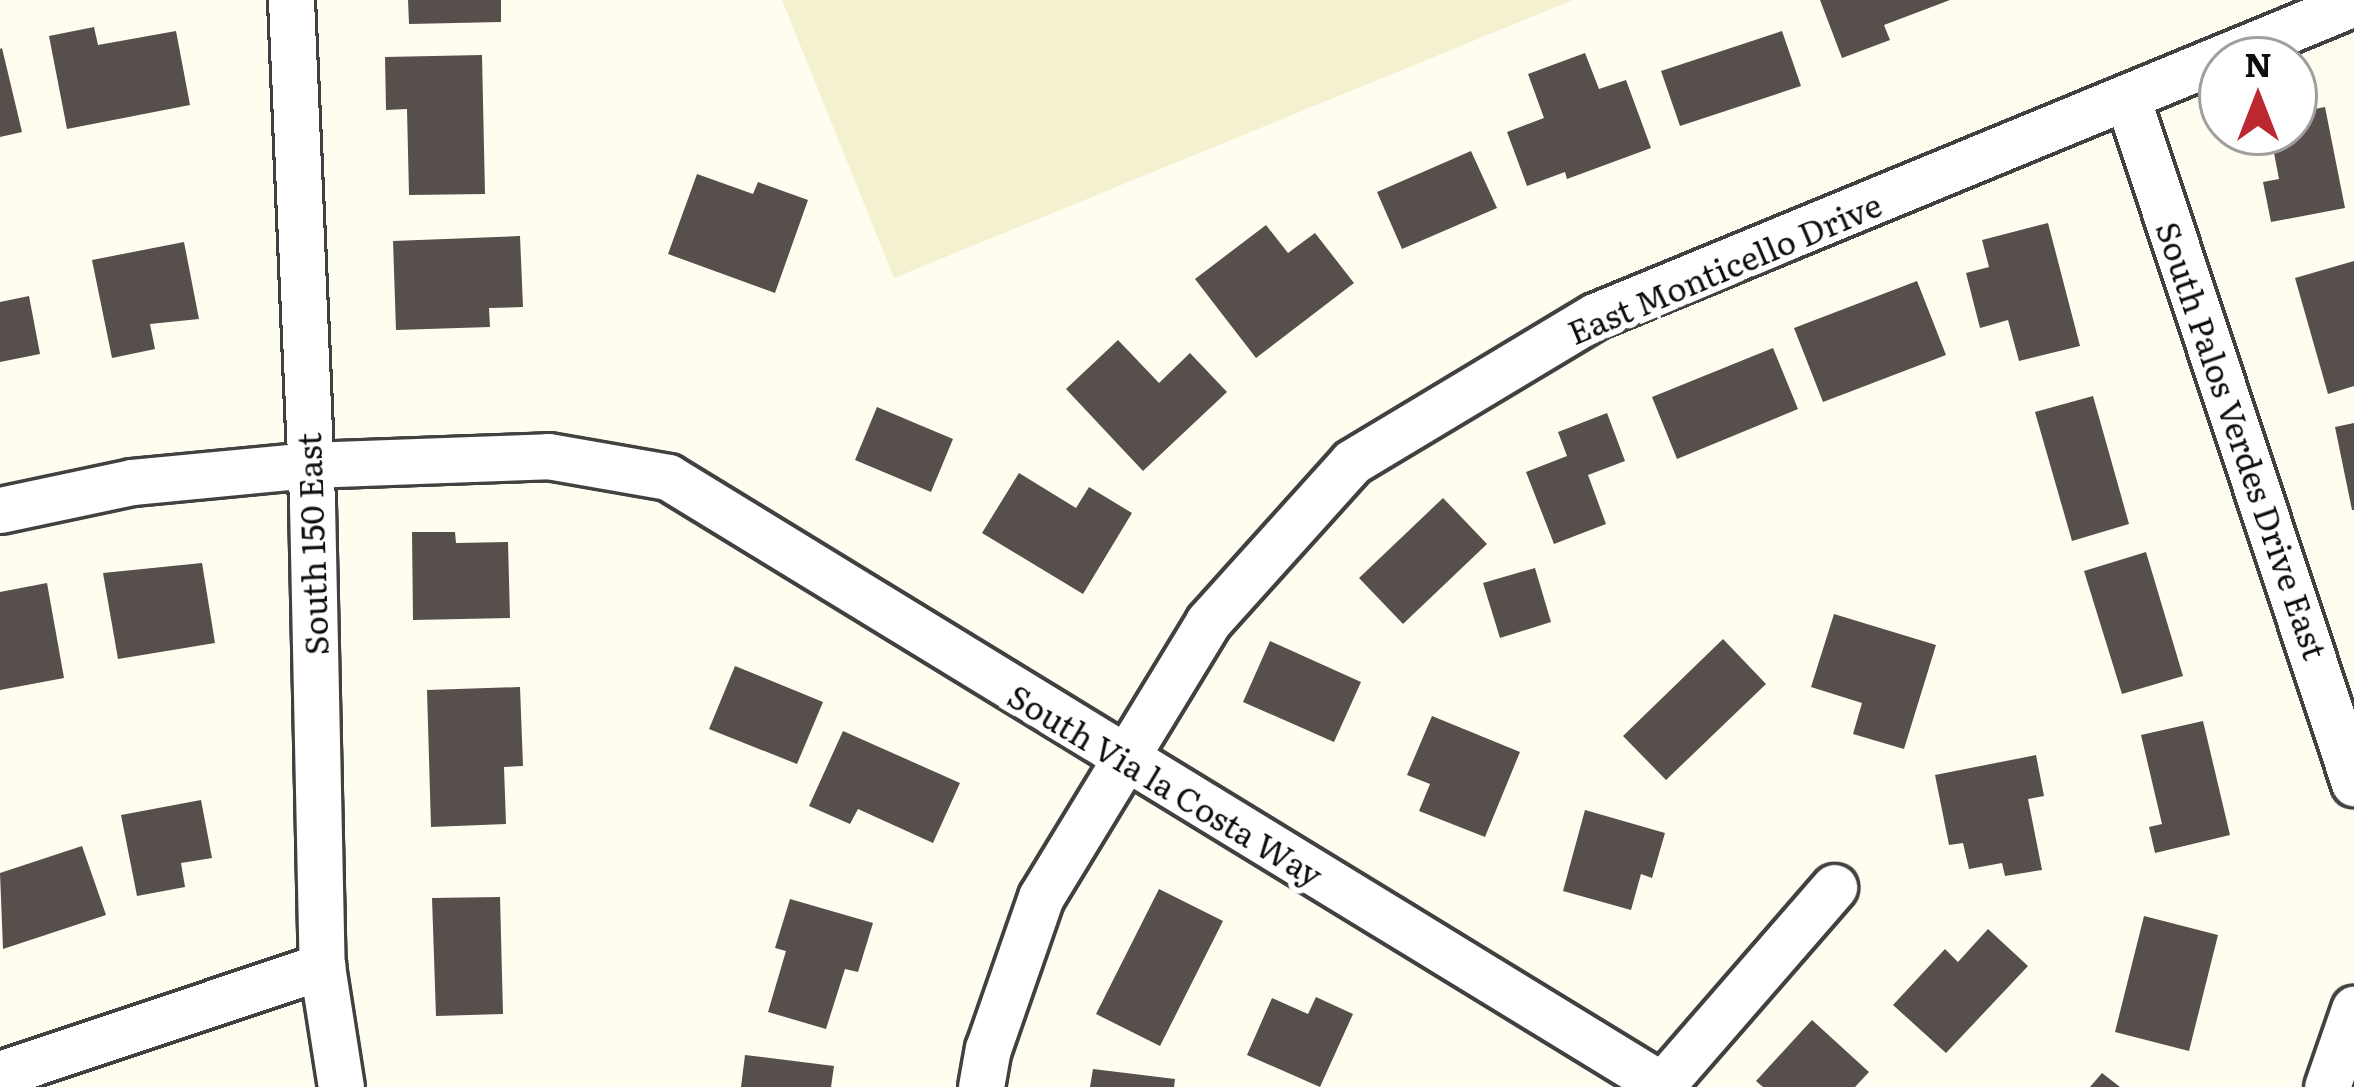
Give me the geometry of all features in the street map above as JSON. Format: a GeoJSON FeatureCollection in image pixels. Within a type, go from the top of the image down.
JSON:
{"type":"FeatureCollection","features":[{"type":"Feature","properties":{"kind":"street","name":"South 150 East"},"geometry":{"type":"LineString","coordinates":[[291,0],[322,966],[340,1087]]}},
{"type":"Feature","properties":{"kind":"street","name":"East Monticello Drive"},"geometry":{"type":"LineString","coordinates":[[981,1087],[988,1049],[1041,897],[1208,622],[1352,462],[1595,316],[2354,3]]}},
{"type":"Feature","properties":{"kind":"street","name":"South Palos Verdes Drive East"},"geometry":{"type":"LineString","coordinates":[[2127,97],[2354,783]]}},
{"type":"Feature","properties":{"kind":"street","name":"South Via la Costa Way"},"geometry":{"type":"LineString","coordinates":[[308,465],[548,457],[668,477],[1664,1086]]}},
{"type":"Feature","properties":{"kind":"street"},"geometry":{"type":"LineString","coordinates":[[0,510],[132,482],[308,465]]}},
{"type":"Feature","properties":{"kind":"street"},"geometry":{"type":"LineString","coordinates":[[1664,1086],[1834,887]]}},
{"type":"Feature","properties":{"kind":"street"},"geometry":{"type":"LineString","coordinates":[[0,1074],[322,966]]}},
{"type":"Feature","properties":{"kind":"street"},"geometry":{"type":"LineString","coordinates":[[2327,1087],[2354,1009]]}},
{"type":"Feature","properties":{"kind":"shaded area"},"geometry":{"type":"Polygon","coordinates":[[[782,0],[1573,0],[894,278],[782,0]]]}},
{"type":"Feature","properties":{"kind":"building"},"geometry":{"type":"Polygon","coordinates":[[[408,0],[501,0],[501,22],[409,24],[408,0]]]}},
{"type":"Feature","properties":{"kind":"building"},"geometry":{"type":"Polygon","coordinates":[[[1820,0],[1950,0],[1884,25],[1890,40],[1842,58],[1820,0]]]}},
{"type":"Feature","properties":{"kind":"building"},"geometry":{"type":"Polygon","coordinates":[[[94,27],[98,45],[176,31],[190,105],[67,129],[49,36],[94,27]]]}},
{"type":"Feature","properties":{"kind":"building"},"geometry":{"type":"Polygon","coordinates":[[[1782,31],[1801,86],[1680,126],[1661,71],[1782,31]]]}},
{"type":"Feature","properties":{"kind":"building"},"geometry":{"type":"Polygon","coordinates":[[[0,49],[22,132],[0,137],[0,49]]]}},
{"type":"Feature","properties":{"kind":"building"},"geometry":{"type":"Polygon","coordinates":[[[1585,53],[1599,89],[1626,80],[1651,148],[1567,179],[1565,172],[1527,186],[1507,132],[1544,118],[1528,74],[1585,53]]]}},
{"type":"Feature","properties":{"kind":"building"},"geometry":{"type":"Polygon","coordinates":[[[482,55],[485,194],[409,195],[407,109],[386,110],[385,57],[482,55]]]}},
{"type":"Feature","properties":{"kind":"building"},"geometry":{"type":"Polygon","coordinates":[[[2325,107],[2345,208],[2271,222],[2263,182],[2279,179],[2275,156],[2318,156],[2318,108],[2325,107]]]}},
{"type":"Feature","properties":{"kind":"building"},"geometry":{"type":"Polygon","coordinates":[[[1471,151],[1497,208],[1402,249],[1377,192],[1471,151]]]}},
{"type":"Feature","properties":{"kind":"building"},"geometry":{"type":"Polygon","coordinates":[[[697,174],[753,194],[758,182],[808,200],[775,293],[668,254],[697,174]]]}},
{"type":"Feature","properties":{"kind":"building"},"geometry":{"type":"Polygon","coordinates":[[[2048,223],[2080,346],[2019,361],[2008,320],[1980,328],[1966,273],[1989,267],[1982,240],[2048,223]]]}},
{"type":"Feature","properties":{"kind":"building"},"geometry":{"type":"Polygon","coordinates":[[[1266,225],[1288,253],[1315,233],[1354,283],[1256,358],[1195,279],[1266,225]]]}},
{"type":"Feature","properties":{"kind":"building"},"geometry":{"type":"Polygon","coordinates":[[[520,236],[523,307],[489,308],[490,327],[396,330],[393,241],[520,236]]]}},
{"type":"Feature","properties":{"kind":"building"},"geometry":{"type":"Polygon","coordinates":[[[184,242],[199,319],[150,324],[155,349],[112,358],[92,260],[184,242]]]}},
{"type":"Feature","properties":{"kind":"building"},"geometry":{"type":"Polygon","coordinates":[[[2354,261],[2354,386],[2328,394],[2295,278],[2354,261]]]}},
{"type":"Feature","properties":{"kind":"building"},"geometry":{"type":"Polygon","coordinates":[[[1917,281],[1946,355],[1823,402],[1794,328],[1917,281]]]}},
{"type":"Feature","properties":{"kind":"building"},"geometry":{"type":"Polygon","coordinates":[[[29,296],[40,354],[0,362],[0,302],[29,296]]]}},
{"type":"Feature","properties":{"kind":"building"},"geometry":{"type":"Polygon","coordinates":[[[1118,340],[1159,383],[1190,353],[1227,392],[1143,471],[1066,389],[1118,340]]]}},
{"type":"Feature","properties":{"kind":"building"},"geometry":{"type":"Polygon","coordinates":[[[1773,348],[1798,409],[1677,459],[1652,397],[1773,348]]]}},
{"type":"Feature","properties":{"kind":"building"},"geometry":{"type":"Polygon","coordinates":[[[2093,396],[2129,524],[2072,541],[2035,412],[2093,396]]]}},
{"type":"Feature","properties":{"kind":"building"},"geometry":{"type":"Polygon","coordinates":[[[877,407],[953,439],[931,492],[855,460],[877,407]]]}},
{"type":"Feature","properties":{"kind":"building"},"geometry":{"type":"Polygon","coordinates":[[[1607,413],[1625,461],[1588,475],[1606,524],[1554,544],[1526,472],[1567,456],[1558,432],[1607,413]]]}},
{"type":"Feature","properties":{"kind":"building"},"geometry":{"type":"Polygon","coordinates":[[[2354,423],[2354,510],[2352,510],[2335,427],[2354,423]]]}},
{"type":"Feature","properties":{"kind":"building"},"geometry":{"type":"Polygon","coordinates":[[[1019,473],[1076,508],[1089,487],[1132,513],[1083,594],[982,533],[1019,473]]]}},
{"type":"Feature","properties":{"kind":"building"},"geometry":{"type":"Polygon","coordinates":[[[1443,498],[1487,544],[1403,624],[1359,578],[1443,498]]]}},
{"type":"Feature","properties":{"kind":"building"},"geometry":{"type":"Polygon","coordinates":[[[412,532],[455,532],[456,543],[508,542],[510,618],[413,620],[412,532]]]}},
{"type":"Feature","properties":{"kind":"building"},"geometry":{"type":"Polygon","coordinates":[[[2146,552],[2183,676],[2122,694],[2084,571],[2146,552]]]}},
{"type":"Feature","properties":{"kind":"building"},"geometry":{"type":"Polygon","coordinates":[[[202,563],[215,643],[118,659],[103,573],[202,563]]]}},
{"type":"Feature","properties":{"kind":"building"},"geometry":{"type":"Polygon","coordinates":[[[1535,568],[1551,622],[1500,638],[1483,583],[1535,568]]]}},
{"type":"Feature","properties":{"kind":"building"},"geometry":{"type":"Polygon","coordinates":[[[47,583],[64,678],[0,690],[0,592],[47,583]]]}},
{"type":"Feature","properties":{"kind":"building"},"geometry":{"type":"Polygon","coordinates":[[[1834,614],[1936,645],[1904,749],[1853,734],[1862,703],[1811,687],[1834,614]]]}},
{"type":"Feature","properties":{"kind":"building"},"geometry":{"type":"Polygon","coordinates":[[[1723,639],[1766,684],[1666,780],[1623,736],[1723,639]]]}},
{"type":"Feature","properties":{"kind":"building"},"geometry":{"type":"Polygon","coordinates":[[[1270,641],[1361,682],[1334,742],[1243,702],[1270,641]]]}},
{"type":"Feature","properties":{"kind":"building"},"geometry":{"type":"Polygon","coordinates":[[[735,666],[823,702],[797,764],[709,729],[735,666]]]}},
{"type":"Feature","properties":{"kind":"building"},"geometry":{"type":"Polygon","coordinates":[[[520,687],[523,766],[504,767],[506,824],[431,827],[427,690],[520,687]]]}},
{"type":"Feature","properties":{"kind":"building"},"geometry":{"type":"Polygon","coordinates":[[[1432,716],[1520,752],[1485,837],[1419,811],[1430,784],[1407,775],[1432,716]]]}},
{"type":"Feature","properties":{"kind":"building"},"geometry":{"type":"Polygon","coordinates":[[[2203,721],[2230,835],[2155,853],[2149,827],[2162,824],[2141,735],[2203,721]]]}},
{"type":"Feature","properties":{"kind":"building"},"geometry":{"type":"Polygon","coordinates":[[[843,731],[960,783],[933,843],[858,809],[850,824],[809,806],[843,731]]]}},
{"type":"Feature","properties":{"kind":"building"},"geometry":{"type":"Polygon","coordinates":[[[2036,755],[2044,796],[2028,799],[2042,870],[2005,876],[2002,863],[1969,869],[1963,843],[1949,845],[1935,775],[2036,755]]]}},
{"type":"Feature","properties":{"kind":"building"},"geometry":{"type":"Polygon","coordinates":[[[201,800],[212,858],[181,863],[185,887],[137,896],[121,815],[201,800]]]}},
{"type":"Feature","properties":{"kind":"building"},"geometry":{"type":"Polygon","coordinates":[[[1585,810],[1665,833],[1652,878],[1641,874],[1631,910],[1563,891],[1585,810]]]}},
{"type":"Feature","properties":{"kind":"building"},"geometry":{"type":"Polygon","coordinates":[[[82,846],[106,915],[3,949],[0,873],[82,846]]]}},
{"type":"Feature","properties":{"kind":"building"},"geometry":{"type":"Polygon","coordinates":[[[1159,889],[1223,921],[1160,1046],[1096,1014],[1159,889]]]}},
{"type":"Feature","properties":{"kind":"building"},"geometry":{"type":"Polygon","coordinates":[[[500,897],[503,1014],[436,1016],[432,898],[500,897]]]}},
{"type":"Feature","properties":{"kind":"building"},"geometry":{"type":"Polygon","coordinates":[[[790,899],[873,923],[858,972],[845,969],[826,1029],[768,1012],[786,951],[775,948],[790,899]]]}},
{"type":"Feature","properties":{"kind":"building"},"geometry":{"type":"Polygon","coordinates":[[[2144,916],[2218,935],[2189,1051],[2115,1032],[2144,916]]]}},
{"type":"Feature","properties":{"kind":"building"},"geometry":{"type":"Polygon","coordinates":[[[1988,929],[2028,966],[1946,1053],[1893,1005],[1945,949],[1958,962],[1988,929]]]}},
{"type":"Feature","properties":{"kind":"building"},"geometry":{"type":"Polygon","coordinates":[[[1316,997],[1353,1014],[1320,1087],[1247,1055],[1272,998],[1308,1014],[1316,997]]]}},
{"type":"Feature","properties":{"kind":"building"},"geometry":{"type":"Polygon","coordinates":[[[1812,1020],[1869,1072],[1855,1087],[1763,1087],[1756,1081],[1812,1020]]]}},
{"type":"Feature","properties":{"kind":"building"},"geometry":{"type":"Polygon","coordinates":[[[745,1055],[834,1066],[831,1087],[741,1087],[745,1055]]]}},
{"type":"Feature","properties":{"kind":"building"},"geometry":{"type":"Polygon","coordinates":[[[1093,1069],[1175,1079],[1174,1087],[1090,1087],[1093,1069]]]}},
{"type":"Feature","properties":{"kind":"building"},"geometry":{"type":"Polygon","coordinates":[[[2102,1073],[2120,1087],[2090,1087],[2102,1073]]]}}]}
